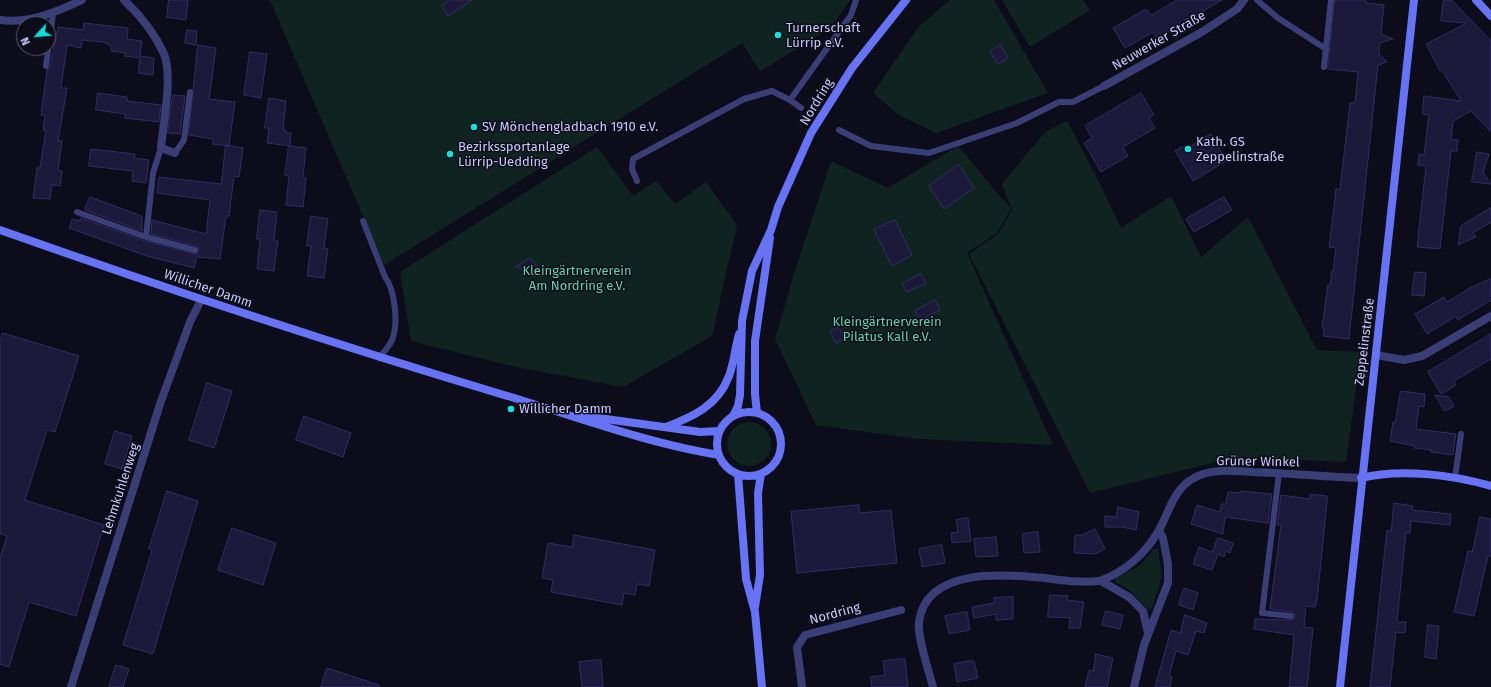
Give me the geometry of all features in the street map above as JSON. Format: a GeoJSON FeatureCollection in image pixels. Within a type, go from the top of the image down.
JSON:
{"type":"FeatureCollection","features":[{"type":"Feature","properties":{"kind":"main road","name":"Nordring"},"geometry":{"type":"LineString","coordinates":[[733,416],[738,406],[740,395],[742,321],[752,271],[771,230],[778,207],[811,133],[852,68],[906,0]]}},
{"type":"Feature","properties":{"kind":"main road","name":"Zeppelinstraße"},"geometry":{"type":"LineString","coordinates":[[1340,687],[1361,478],[1376,355],[1414,0]]}},
{"type":"Feature","properties":{"kind":"main road"},"geometry":{"type":"LineString","coordinates":[[1476,0],[1491,16]]}},
{"type":"Feature","properties":{"kind":"main road","name":"Willicher Damm"},"geometry":{"type":"LineString","coordinates":[[0,230],[201,300],[379,358],[571,415],[615,431],[719,455]]}},
{"type":"Feature","properties":{"kind":"main road","name":"Nordring"},"geometry":{"type":"LineString","coordinates":[[757,413],[755,394],[755,341],[771,230]]}},
{"type":"Feature","properties":{"kind":"main road"},"geometry":{"type":"LineString","coordinates":[[664,428],[703,410],[719,395],[729,377],[742,321]]}},
{"type":"Feature","properties":{"kind":"main road"},"geometry":{"type":"LineString","coordinates":[[749,412],[757,413],[774,423],[779,432],[781,442],[780,452],[776,461],[769,469],[760,474],[745,476],[730,470],[719,455],[717,443],[719,431],[725,422],[733,416],[749,412]]}},
{"type":"Feature","properties":{"kind":"main road","name":"Willicher Damm"},"geometry":{"type":"LineString","coordinates":[[571,415],[617,419],[664,428],[700,432],[719,431]]}},
{"type":"Feature","properties":{"kind":"main road"},"geometry":{"type":"LineString","coordinates":[[738,474],[746,579],[755,612],[762,687]]}},
{"type":"Feature","properties":{"kind":"main road"},"geometry":{"type":"LineString","coordinates":[[755,612],[760,575],[758,493],[760,474]]}},
{"type":"Feature","properties":{"kind":"main road"},"geometry":{"type":"LineString","coordinates":[[1361,478],[1378,474],[1429,475],[1473,480],[1491,486]]}},
{"type":"Feature","properties":{"kind":"street"},"geometry":{"type":"LineString","coordinates":[[0,20],[9,21],[53,14],[82,0]]}},
{"type":"Feature","properties":{"kind":"street"},"geometry":{"type":"LineString","coordinates":[[124,0],[147,26],[164,55],[168,76],[161,148],[175,153]]}},
{"type":"Feature","properties":{"kind":"street","name":"Neuwerker Straße"},"geometry":{"type":"LineString","coordinates":[[1104,86],[1202,32],[1237,9],[1244,0]]}},
{"type":"Feature","properties":{"kind":"street","name":"Lehmkuhlenweg"},"geometry":{"type":"LineString","coordinates":[[71,687],[160,404],[190,322],[201,300]]}},
{"type":"Feature","properties":{"kind":"street"},"geometry":{"type":"LineString","coordinates":[[1376,355],[1404,360],[1422,356],[1491,316]]}},
{"type":"Feature","properties":{"kind":"street","name":"Grüner Winkel"},"geometry":{"type":"LineString","coordinates":[[1101,581],[1128,565],[1144,552],[1159,530],[1176,494],[1193,478],[1218,471],[1279,472],[1361,478]]}},
{"type":"Feature","properties":{"kind":"street"},"geometry":{"type":"LineString","coordinates":[[1134,687],[1148,633],[1168,584],[1168,564],[1163,538],[1159,530]]}},
{"type":"Feature","properties":{"kind":"street"},"geometry":{"type":"LineString","coordinates":[[933,687],[919,624],[922,611],[934,594],[952,582],[977,576],[1009,574],[1063,581],[1101,581],[1129,596],[1143,611],[1148,633]]}},
{"type":"Feature","properties":{"kind":"street","name":"Nordring"},"geometry":{"type":"LineString","coordinates":[[802,687],[797,647],[805,635],[901,610]]}},
{"type":"Feature","properties":{"kind":"lane"},"geometry":{"type":"LineString","coordinates":[[790,100],[851,15],[856,0]]}},
{"type":"Feature","properties":{"kind":"lane"},"geometry":{"type":"LineString","coordinates":[[1257,0],[1278,18],[1326,49]]}},
{"type":"Feature","properties":{"kind":"lane"},"geometry":{"type":"LineString","coordinates":[[1324,68],[1331,0]]}},
{"type":"Feature","properties":{"kind":"lane"},"geometry":{"type":"LineString","coordinates":[[46,66],[53,14]]}},
{"type":"Feature","properties":{"kind":"lane"},"geometry":{"type":"LineString","coordinates":[[839,130],[871,146],[929,154],[1017,123],[1059,102],[1073,102],[1104,86]]}},
{"type":"Feature","properties":{"kind":"lane"},"geometry":{"type":"LineString","coordinates":[[637,181],[632,169],[634,159],[744,99],[772,91],[790,100],[801,108]]}},
{"type":"Feature","properties":{"kind":"lane"},"geometry":{"type":"LineString","coordinates":[[175,153],[184,140],[190,92]]}},
{"type":"Feature","properties":{"kind":"lane"},"geometry":{"type":"LineString","coordinates":[[146,237],[153,172],[161,148]]}},
{"type":"Feature","properties":{"kind":"lane"},"geometry":{"type":"LineString","coordinates":[[77,212],[146,237],[195,250]]}},
{"type":"Feature","properties":{"kind":"lane"},"geometry":{"type":"LineString","coordinates":[[363,221],[385,277],[389,282],[396,320],[393,339],[379,358]]}},
{"type":"Feature","properties":{"kind":"lane"},"geometry":{"type":"LineString","coordinates":[[1455,478],[1461,434]]}},
{"type":"Feature","properties":{"kind":"lane"},"geometry":{"type":"LineString","coordinates":[[1279,472],[1262,613],[1291,616]]}},
{"type":"Feature","properties":{"kind":"green space","name":"Bezirkssportanlage Lürrip-Uedding"},"geometry":{"type":"Polygon","coordinates":[[[270,0],[850,0],[830,28],[764,69],[760,71],[742,43],[384,265],[270,0]]]}},
{"type":"Feature","properties":{"kind":"green space"},"geometry":{"type":"Polygon","coordinates":[[[950,0],[994,0],[1048,93],[936,133],[899,115],[873,93],[919,26],[950,0]]]}},
{"type":"Feature","properties":{"kind":"green space"},"geometry":{"type":"Polygon","coordinates":[[[1002,0],[1083,0],[1090,10],[1030,47],[1002,0]]]}},
{"type":"Feature","properties":{"kind":"green space"},"geometry":{"type":"Polygon","coordinates":[[[1067,121],[1121,228],[1171,196],[1201,257],[1248,217],[1317,350],[1361,352],[1346,462],[1237,457],[1090,493],[969,254],[998,234],[1012,210],[1002,184],[1045,132],[1067,121]]]}},
{"type":"Feature","properties":{"kind":"green space","name":"Kleingärtnerverein Pilatus Kall e.V."},"geometry":{"type":"Polygon","coordinates":[[[958,146],[1011,209],[997,233],[967,253],[1053,445],[918,439],[816,425],[775,339],[797,264],[831,161],[888,188],[958,146]]]}},
{"type":"Feature","properties":{"kind":"green space","name":"Kleingärtnerverein Am Nordring e.V."},"geometry":{"type":"Polygon","coordinates":[[[597,147],[633,196],[656,181],[675,204],[706,182],[737,225],[712,336],[623,387],[516,367],[411,341],[400,272],[597,147]]]}},
{"type":"Feature","properties":{"kind":"green space"},"geometry":{"type":"Polygon","coordinates":[[[745,422],[753,422],[765,428],[771,440],[771,448],[765,460],[753,466],[745,466],[733,460],[727,448],[727,440],[733,428],[745,422]]]}},
{"type":"Feature","properties":{"kind":"green space"},"geometry":{"type":"Polygon","coordinates":[[[1154,549],[1158,549],[1162,576],[1152,608],[1149,610],[1129,590],[1115,582],[1115,578],[1139,566],[1154,549]]]}},
{"type":"Feature","properties":{"kind":"building"},"geometry":{"type":"Polygon","coordinates":[[[169,0],[188,0],[186,20],[167,17],[169,0]]]}},
{"type":"Feature","properties":{"kind":"building"},"geometry":{"type":"Polygon","coordinates":[[[450,0],[472,0],[448,16],[442,6],[450,0]]]}},
{"type":"Feature","properties":{"kind":"building"},"geometry":{"type":"Polygon","coordinates":[[[1177,0],[1222,0],[1157,39],[1153,32],[1125,48],[1113,28],[1146,9],[1151,15],[1177,0]]]}},
{"type":"Feature","properties":{"kind":"building"},"geometry":{"type":"Polygon","coordinates":[[[1335,0],[1366,0],[1366,3],[1384,5],[1381,34],[1393,39],[1380,43],[1379,54],[1387,62],[1378,65],[1349,339],[1323,336],[1324,329],[1322,326],[1328,285],[1330,285],[1332,271],[1333,272],[1336,248],[1329,247],[1336,189],[1340,189],[1350,103],[1355,103],[1358,72],[1328,69],[1335,0]]]}},
{"type":"Feature","properties":{"kind":"building"},"geometry":{"type":"Polygon","coordinates":[[[1444,0],[1452,0],[1491,41],[1491,132],[1471,111],[1453,121],[1451,139],[1458,140],[1457,151],[1451,151],[1440,249],[1417,247],[1426,166],[1418,165],[1419,154],[1424,155],[1429,115],[1422,114],[1424,96],[1461,101],[1442,70],[1440,71],[1426,44],[1467,23],[1441,21],[1444,0]]]}},
{"type":"Feature","properties":{"kind":"building"},"geometry":{"type":"Polygon","coordinates":[[[84,23],[128,28],[127,39],[142,41],[140,56],[154,58],[153,75],[138,73],[140,58],[125,56],[125,53],[111,51],[111,46],[103,42],[82,40],[81,48],[67,45],[61,88],[67,88],[58,141],[62,141],[58,170],[62,171],[60,186],[52,185],[50,199],[33,198],[37,168],[40,168],[46,130],[43,130],[45,115],[41,115],[47,70],[50,67],[52,56],[56,56],[56,37],[58,27],[83,30],[84,23]]]}},
{"type":"Feature","properties":{"kind":"building"},"geometry":{"type":"Polygon","coordinates":[[[187,30],[197,31],[196,45],[185,43],[187,30]]]}},
{"type":"Feature","properties":{"kind":"building"},"geometry":{"type":"Polygon","coordinates":[[[198,45],[216,48],[209,99],[235,102],[229,146],[213,144],[213,139],[189,135],[198,45]]]}},
{"type":"Feature","properties":{"kind":"building"},"geometry":{"type":"Polygon","coordinates":[[[1000,45],[1008,58],[998,64],[990,52],[1000,45]]]}},
{"type":"Feature","properties":{"kind":"building"},"geometry":{"type":"Polygon","coordinates":[[[250,52],[267,54],[261,98],[244,95],[250,52]]]}},
{"type":"Feature","properties":{"kind":"building"},"geometry":{"type":"Polygon","coordinates":[[[98,93],[127,97],[127,101],[161,105],[159,122],[125,118],[125,114],[96,110],[98,93]]]}},
{"type":"Feature","properties":{"kind":"building"},"geometry":{"type":"Polygon","coordinates":[[[1141,93],[1154,115],[1149,118],[1155,128],[1123,147],[1128,156],[1101,172],[1084,143],[1092,138],[1085,126],[1141,93]]]}},
{"type":"Feature","properties":{"kind":"building"},"geometry":{"type":"Polygon","coordinates":[[[173,95],[185,96],[180,134],[168,133],[173,95]]]}},
{"type":"Feature","properties":{"kind":"building"},"geometry":{"type":"Polygon","coordinates":[[[269,98],[286,101],[283,130],[286,130],[286,133],[291,133],[290,146],[267,143],[269,128],[265,128],[269,98]]]}},
{"type":"Feature","properties":{"kind":"building"},"geometry":{"type":"Polygon","coordinates":[[[1211,134],[1226,161],[1193,181],[1175,151],[1182,147],[1187,148],[1211,134]]]}},
{"type":"Feature","properties":{"kind":"building"},"geometry":{"type":"Polygon","coordinates":[[[226,145],[243,148],[239,177],[234,176],[229,216],[226,216],[220,259],[197,257],[194,268],[147,256],[69,228],[72,219],[79,221],[81,218],[145,241],[197,254],[199,249],[197,246],[151,234],[152,220],[206,234],[210,200],[157,193],[159,177],[221,184],[226,145]]]}},
{"type":"Feature","properties":{"kind":"building"},"geometry":{"type":"Polygon","coordinates":[[[289,146],[306,148],[303,177],[306,178],[303,207],[286,205],[289,176],[285,175],[289,146]]]}},
{"type":"Feature","properties":{"kind":"building"},"geometry":{"type":"Polygon","coordinates":[[[91,149],[135,154],[134,158],[149,160],[146,183],[132,181],[133,171],[89,166],[91,149]]]}},
{"type":"Feature","properties":{"kind":"building"},"geometry":{"type":"Polygon","coordinates":[[[1477,152],[1489,154],[1483,172],[1491,184],[1472,182],[1477,152]]]}},
{"type":"Feature","properties":{"kind":"building"},"geometry":{"type":"Polygon","coordinates":[[[959,165],[974,188],[944,209],[929,186],[959,165]]]}},
{"type":"Feature","properties":{"kind":"building"},"geometry":{"type":"Polygon","coordinates":[[[90,197],[142,216],[142,231],[85,210],[90,197]]]}},
{"type":"Feature","properties":{"kind":"building"},"geometry":{"type":"Polygon","coordinates":[[[1224,197],[1232,210],[1194,232],[1186,219],[1224,197]]]}},
{"type":"Feature","properties":{"kind":"building"},"geometry":{"type":"Polygon","coordinates":[[[1491,208],[1491,222],[1473,233],[1476,237],[1458,245],[1461,226],[1491,208]]]}},
{"type":"Feature","properties":{"kind":"building"},"geometry":{"type":"Polygon","coordinates":[[[260,210],[277,212],[274,241],[278,241],[274,271],[257,269],[260,239],[257,239],[260,210]]]}},
{"type":"Feature","properties":{"kind":"building"},"geometry":{"type":"Polygon","coordinates":[[[311,216],[328,219],[324,248],[328,249],[324,278],[307,276],[311,246],[307,246],[311,216]]]}},
{"type":"Feature","properties":{"kind":"building"},"geometry":{"type":"Polygon","coordinates":[[[895,220],[912,255],[892,266],[874,230],[895,220]]]}},
{"type":"Feature","properties":{"kind":"building"},"geometry":{"type":"Polygon","coordinates":[[[531,258],[543,276],[516,267],[531,258]]]}},
{"type":"Feature","properties":{"kind":"building"},"geometry":{"type":"Polygon","coordinates":[[[1415,272],[1426,273],[1424,296],[1412,295],[1415,272]]]}},
{"type":"Feature","properties":{"kind":"building"},"geometry":{"type":"Polygon","coordinates":[[[921,274],[926,283],[907,292],[902,284],[921,274]]]}},
{"type":"Feature","properties":{"kind":"building"},"geometry":{"type":"Polygon","coordinates":[[[1491,279],[1491,300],[1458,320],[1456,316],[1427,334],[1415,314],[1444,297],[1447,302],[1470,288],[1491,279]]]}},
{"type":"Feature","properties":{"kind":"building"},"geometry":{"type":"Polygon","coordinates":[[[935,300],[940,310],[920,320],[915,311],[935,300]]]}},
{"type":"Feature","properties":{"kind":"building"},"geometry":{"type":"Polygon","coordinates":[[[839,327],[844,338],[836,343],[830,332],[839,327]]]}},
{"type":"Feature","properties":{"kind":"building"},"geometry":{"type":"Polygon","coordinates":[[[3,333],[79,356],[55,432],[47,430],[25,500],[104,525],[76,616],[29,602],[9,667],[0,664],[0,558],[7,536],[0,534],[0,342],[3,333]]]}},
{"type":"Feature","properties":{"kind":"building"},"geometry":{"type":"Polygon","coordinates":[[[1491,334],[1491,359],[1454,381],[1456,385],[1441,394],[1428,372],[1491,334]]]}},
{"type":"Feature","properties":{"kind":"building"},"geometry":{"type":"Polygon","coordinates":[[[207,383],[232,391],[214,448],[189,440],[207,383]]]}},
{"type":"Feature","properties":{"kind":"building"},"geometry":{"type":"Polygon","coordinates":[[[1401,391],[1425,394],[1424,407],[1419,406],[1416,429],[1456,434],[1453,455],[1431,452],[1431,450],[1414,448],[1415,446],[1390,441],[1401,391]]]}},
{"type":"Feature","properties":{"kind":"building"},"geometry":{"type":"Polygon","coordinates":[[[1435,395],[1449,397],[1454,406],[1445,411],[1435,395]]]}},
{"type":"Feature","properties":{"kind":"building"},"geometry":{"type":"Polygon","coordinates":[[[304,416],[351,433],[343,457],[296,440],[304,416]]]}},
{"type":"Feature","properties":{"kind":"building"},"geometry":{"type":"Polygon","coordinates":[[[115,431],[132,436],[122,469],[105,464],[115,431]]]}},
{"type":"Feature","properties":{"kind":"building"},"geometry":{"type":"Polygon","coordinates":[[[167,491],[198,501],[153,654],[123,645],[152,550],[149,549],[167,491]]]}},
{"type":"Feature","properties":{"kind":"building"},"geometry":{"type":"Polygon","coordinates":[[[1241,491],[1272,494],[1268,523],[1225,517],[1223,534],[1191,524],[1197,505],[1220,512],[1221,504],[1226,504],[1228,492],[1241,493],[1241,491]]]}},
{"type":"Feature","properties":{"kind":"building"},"geometry":{"type":"Polygon","coordinates":[[[1310,494],[1327,496],[1317,600],[1315,607],[1306,606],[1304,627],[1313,628],[1307,687],[1289,687],[1294,635],[1254,629],[1255,619],[1291,620],[1295,618],[1295,615],[1292,612],[1270,609],[1281,525],[1277,525],[1281,495],[1310,499],[1310,494]]]}},
{"type":"Feature","properties":{"kind":"building"},"geometry":{"type":"Polygon","coordinates":[[[1394,503],[1413,506],[1412,510],[1451,514],[1450,525],[1411,521],[1410,533],[1406,532],[1397,622],[1406,622],[1405,633],[1396,632],[1390,687],[1370,687],[1387,530],[1391,531],[1394,503]]]}},
{"type":"Feature","properties":{"kind":"building"},"geometry":{"type":"Polygon","coordinates":[[[859,505],[860,513],[891,510],[897,563],[797,573],[791,512],[859,505]]]}},
{"type":"Feature","properties":{"kind":"building"},"geometry":{"type":"Polygon","coordinates":[[[1118,507],[1139,512],[1136,530],[1122,527],[1105,527],[1105,516],[1116,517],[1118,507]]]}},
{"type":"Feature","properties":{"kind":"building"},"geometry":{"type":"Polygon","coordinates":[[[1480,517],[1491,519],[1491,556],[1488,556],[1474,616],[1454,612],[1468,551],[1472,552],[1480,517]]]}},
{"type":"Feature","properties":{"kind":"building"},"geometry":{"type":"Polygon","coordinates":[[[968,518],[971,541],[952,543],[951,533],[958,532],[956,520],[968,518]]]}},
{"type":"Feature","properties":{"kind":"building"},"geometry":{"type":"Polygon","coordinates":[[[232,528],[276,543],[263,585],[218,570],[232,528]]]}},
{"type":"Feature","properties":{"kind":"building"},"geometry":{"type":"Polygon","coordinates":[[[1095,529],[1105,549],[1095,554],[1074,553],[1075,535],[1082,535],[1095,529]]]}},
{"type":"Feature","properties":{"kind":"building"},"geometry":{"type":"Polygon","coordinates":[[[1038,532],[1040,552],[1024,553],[1022,534],[1038,532]]]}},
{"type":"Feature","properties":{"kind":"building"},"geometry":{"type":"Polygon","coordinates":[[[574,535],[655,550],[649,586],[637,584],[635,595],[624,593],[622,605],[551,592],[553,580],[542,578],[548,543],[572,547],[574,535]]]}},
{"type":"Feature","properties":{"kind":"building"},"geometry":{"type":"Polygon","coordinates":[[[996,537],[998,556],[976,557],[974,539],[996,537]]]}},
{"type":"Feature","properties":{"kind":"building"},"geometry":{"type":"Polygon","coordinates":[[[1218,538],[1233,543],[1230,553],[1226,551],[1224,557],[1218,554],[1212,570],[1193,564],[1199,547],[1212,552],[1218,538]]]}},
{"type":"Feature","properties":{"kind":"building"},"geometry":{"type":"Polygon","coordinates":[[[942,545],[945,563],[922,567],[919,549],[942,545]]]}},
{"type":"Feature","properties":{"kind":"building"},"geometry":{"type":"Polygon","coordinates":[[[1184,588],[1198,593],[1193,610],[1179,605],[1184,588]]]}},
{"type":"Feature","properties":{"kind":"building"},"geometry":{"type":"Polygon","coordinates":[[[1050,595],[1068,596],[1067,600],[1084,602],[1080,628],[1069,628],[1070,618],[1048,617],[1050,595]]]}},
{"type":"Feature","properties":{"kind":"building"},"geometry":{"type":"Polygon","coordinates":[[[1013,597],[1013,619],[996,620],[996,614],[974,618],[972,607],[994,603],[994,598],[1013,597]]]}},
{"type":"Feature","properties":{"kind":"building"},"geometry":{"type":"Polygon","coordinates":[[[1106,611],[1123,615],[1120,629],[1102,625],[1106,611]]]}},
{"type":"Feature","properties":{"kind":"building"},"geometry":{"type":"Polygon","coordinates":[[[967,612],[970,630],[949,634],[945,616],[967,612]]]}},
{"type":"Feature","properties":{"kind":"building"},"geometry":{"type":"Polygon","coordinates":[[[1185,615],[1207,623],[1204,633],[1196,631],[1188,655],[1176,651],[1169,676],[1172,677],[1170,687],[1155,687],[1171,630],[1180,633],[1185,615]]]}},
{"type":"Feature","properties":{"kind":"building"},"geometry":{"type":"Polygon","coordinates":[[[1428,625],[1439,626],[1436,659],[1425,657],[1428,625]]]}},
{"type":"Feature","properties":{"kind":"building"},"geometry":{"type":"Polygon","coordinates":[[[1096,654],[1113,658],[1107,687],[1085,687],[1089,670],[1093,671],[1096,654]]]}},
{"type":"Feature","properties":{"kind":"building"},"geometry":{"type":"Polygon","coordinates":[[[905,659],[908,687],[872,687],[870,677],[885,675],[883,661],[905,659]]]}},
{"type":"Feature","properties":{"kind":"building"},"geometry":{"type":"Polygon","coordinates":[[[601,660],[603,687],[582,687],[579,662],[601,660]]]}},
{"type":"Feature","properties":{"kind":"building"},"geometry":{"type":"Polygon","coordinates":[[[974,661],[978,678],[957,682],[954,664],[974,661]]]}},
{"type":"Feature","properties":{"kind":"building"},"geometry":{"type":"Polygon","coordinates":[[[116,665],[129,669],[123,687],[109,687],[116,665]]]}},
{"type":"Feature","properties":{"kind":"building"},"geometry":{"type":"Polygon","coordinates":[[[327,668],[379,685],[379,687],[321,687],[327,668]]]}},
{"type":"Feature","properties":{"kind":"place","name":"Turnerschaft Lürrip e.V."},"geometry":{"type":"Point","coordinates":[778,35]}},
{"type":"Feature","properties":{"kind":"place","name":"SV Mönchengladbach 1910 e.V."},"geometry":{"type":"Point","coordinates":[474,127]}},
{"type":"Feature","properties":{"kind":"place","name":"Kath. GS Zeppelinstraße"},"geometry":{"type":"Point","coordinates":[1188,149]}},
{"type":"Feature","properties":{"kind":"place","name":"Bezirkssportanlage Lürrip-Uedding"},"geometry":{"type":"Point","coordinates":[450,154]}},
{"type":"Feature","properties":{"kind":"place","name":"Willicher Damm"},"geometry":{"type":"Point","coordinates":[511,409]}}]}
